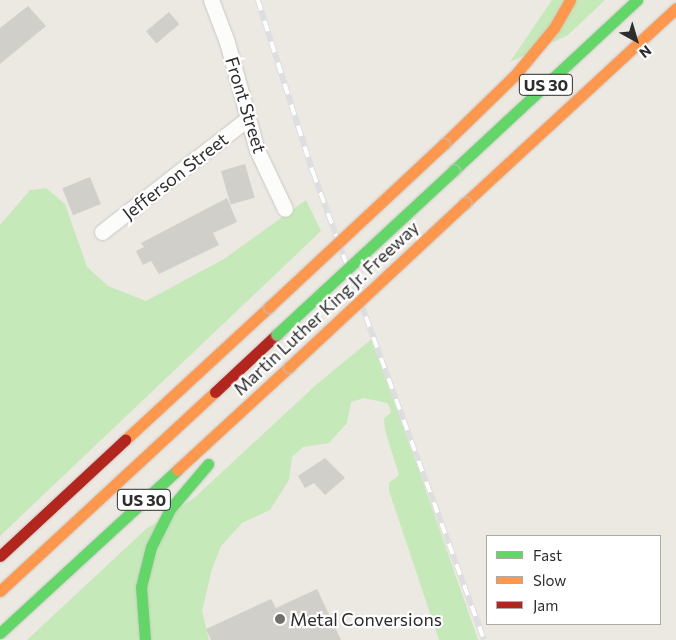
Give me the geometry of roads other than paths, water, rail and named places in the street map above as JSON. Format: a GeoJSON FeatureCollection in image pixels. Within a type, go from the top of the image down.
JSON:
{"type":"FeatureCollection","features":[{"type":"Feature","properties":{"kind":"highway"},"geometry":{"type":"LineString","coordinates":[[0,556],[444,144],[527,61],[554,28],[570,0]]}},
{"type":"Feature","properties":{"kind":"highway","name":"Martin Luther King Jr. Freeway"},"geometry":{"type":"LineString","coordinates":[[0,590],[638,0]]}},
{"type":"Feature","properties":{"kind":"highway","name":"Martin Luther King Jr. Freeway"},"geometry":{"type":"LineString","coordinates":[[0,633],[675,10]]}},
{"type":"Feature","properties":{"kind":"highway"},"geometry":{"type":"LineString","coordinates":[[482,204],[519,153]]}},
{"type":"Feature","properties":{"kind":"highway"},"geometry":{"type":"LineString","coordinates":[[145,640],[142,587],[152,547],[183,490],[219,454]]}},
{"type":"Feature","properties":{"kind":"street","name":"Front Street"},"geometry":{"type":"LineString","coordinates":[[210,0],[227,42],[246,120],[286,209]]}},
{"type":"Feature","properties":{"kind":"street","name":"Jefferson Street"},"geometry":{"type":"LineString","coordinates":[[102,232],[246,120]]}},
{"type":"Feature","properties":{"kind":"railway"},"geometry":{"type":"LineString","coordinates":[[258,0],[313,172],[484,640]]}},
{"type":"Feature","properties":{"kind":"place","name":"Metal Conversions"},"geometry":{"type":"Point","coordinates":[280,619]}}]}
